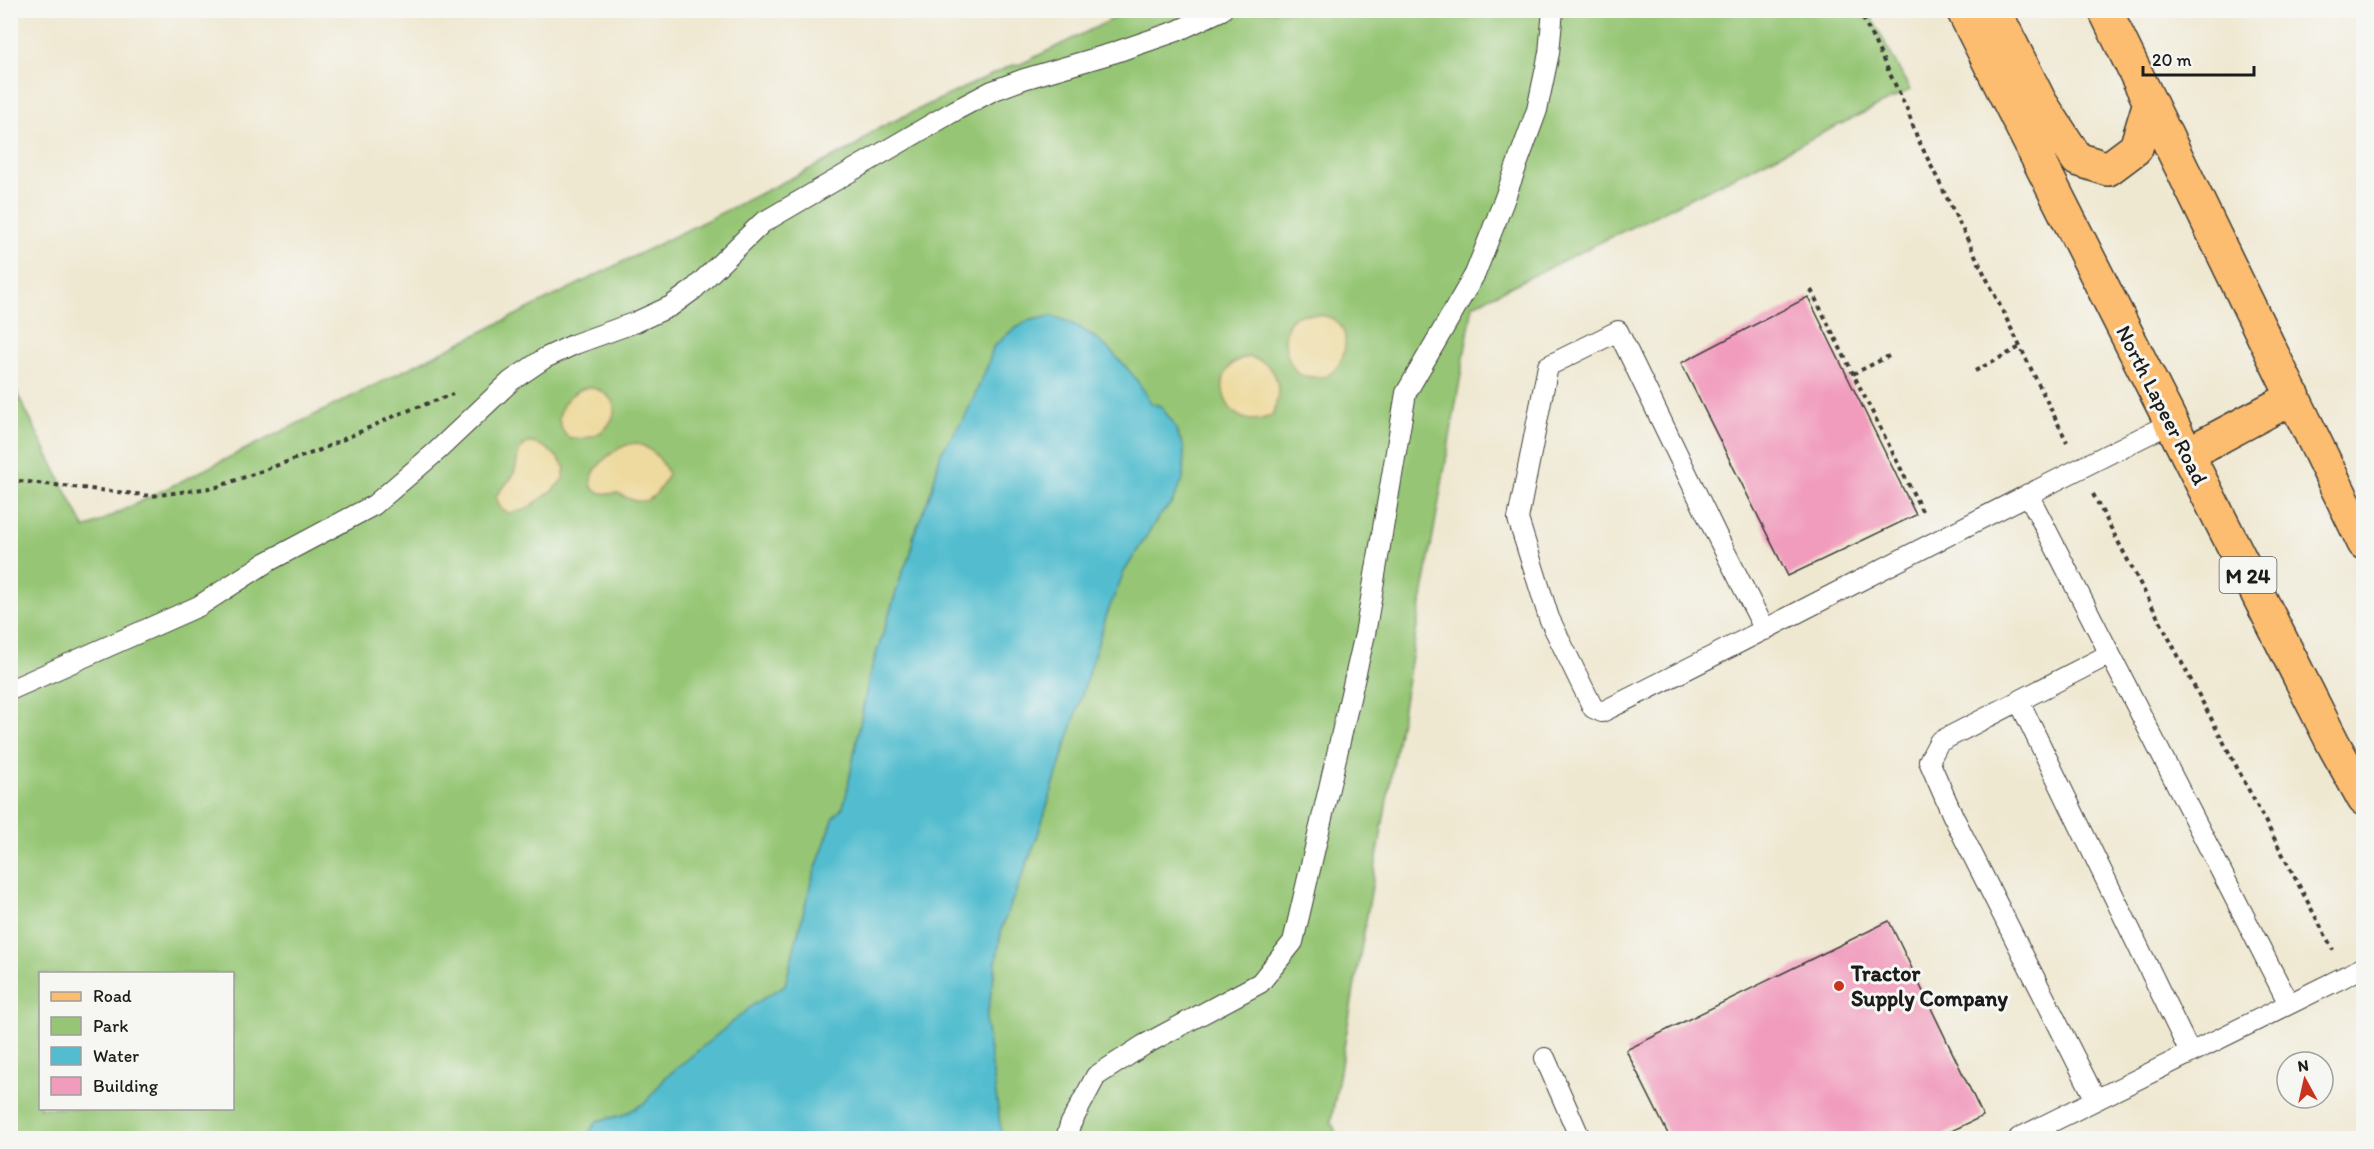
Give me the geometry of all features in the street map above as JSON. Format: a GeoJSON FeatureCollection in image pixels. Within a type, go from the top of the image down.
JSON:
{"type":"FeatureCollection","features":[{"type":"Feature","properties":{"kind":"main road","name":"North Lapeer Road"},"geometry":{"type":"LineString","coordinates":[[1962,10],[2334,745],[2364,799]]}},
{"type":"Feature","properties":{"kind":"main road"},"geometry":{"type":"LineString","coordinates":[[1994,10],[2040,102],[2077,159],[2108,169],[2136,148],[2149,105]]}},
{"type":"Feature","properties":{"kind":"main road"},"geometry":{"type":"LineString","coordinates":[[2104,10],[2364,543]]}},
{"type":"Feature","properties":{"kind":"main road"},"geometry":{"type":"LineString","coordinates":[[2187,454],[2294,397]]}},
{"type":"Feature","properties":{"kind":"lane"},"geometry":{"type":"LineString","coordinates":[[10,690],[199,606],[267,562],[374,505],[437,451],[511,381],[545,358],[671,306],[693,290],[762,223],[956,110],[1014,83],[1177,31],[1222,10]]}},
{"type":"Feature","properties":{"kind":"lane"},"geometry":{"type":"LineString","coordinates":[[1066,1138],[1070,1125],[1096,1076],[1144,1045],[1260,983],[1293,942],[1365,634],[1406,393],[1475,274],[1503,203],[1537,110],[1549,53],[1553,10]]}},
{"type":"Feature","properties":{"kind":"lane"},"geometry":{"type":"LineString","coordinates":[[1765,630],[1618,331],[1548,366],[1518,519],[1549,618],[1593,708],[1602,712],[1765,630],[2079,468],[2171,423]]}},
{"type":"Feature","properties":{"kind":"lane"},"geometry":{"type":"LineString","coordinates":[[2028,494],[2289,1004]]}},
{"type":"Feature","properties":{"kind":"lane"},"geometry":{"type":"LineString","coordinates":[[2096,1100],[1953,816],[1929,761],[1939,742],[2110,654]]}},
{"type":"Feature","properties":{"kind":"lane"},"geometry":{"type":"LineString","coordinates":[[2019,701],[2190,1053]]}},
{"type":"Feature","properties":{"kind":"lane"},"geometry":{"type":"LineString","coordinates":[[2019,1138],[2355,971]]}},
{"type":"Feature","properties":{"kind":"lane"},"geometry":{"type":"LineString","coordinates":[[1545,1058],[1580,1138]]}},
{"type":"Feature","properties":{"kind":"path"},"geometry":{"type":"LineString","coordinates":[[1859,10],[1906,107],[1917,137],[2079,468],[2355,971],[2364,1010]]}},
{"type":"Feature","properties":{"kind":"path"},"geometry":{"type":"LineString","coordinates":[[1811,290],[1926,518]]}},
{"type":"Feature","properties":{"kind":"path"},"geometry":{"type":"LineString","coordinates":[[1975,371],[2020,347]]}},
{"type":"Feature","properties":{"kind":"path"},"geometry":{"type":"LineString","coordinates":[[1853,374],[1889,356]]}},
{"type":"Feature","properties":{"kind":"path"},"geometry":{"type":"LineString","coordinates":[[10,480],[152,496],[217,487],[320,450],[399,414],[458,393]]}},
{"type":"Feature","properties":{"kind":"green space"},"geometry":{"type":"Polygon","coordinates":[[[1129,11],[1868,11],[1910,90],[1473,305],[1331,1122],[1339,1138],[11,1138],[10,379],[85,529],[856,146],[873,131],[1010,66],[1021,64],[1129,11]]]}},
{"type":"Feature","properties":{"kind":"sand"},"geometry":{"type":"Polygon","coordinates":[[[1304,314],[1329,317],[1336,321],[1344,333],[1345,348],[1340,363],[1330,374],[1323,377],[1298,374],[1287,354],[1285,339],[1288,325],[1292,318],[1304,314]]]}},
{"type":"Feature","properties":{"kind":"sand"},"geometry":{"type":"Polygon","coordinates":[[[1249,357],[1259,360],[1273,372],[1278,388],[1272,415],[1256,420],[1242,417],[1231,409],[1225,398],[1223,385],[1226,373],[1234,363],[1249,357]]]}},
{"type":"Feature","properties":{"kind":"sand"},"geometry":{"type":"Polygon","coordinates":[[[590,387],[604,393],[612,401],[614,411],[611,421],[594,436],[582,439],[568,437],[559,422],[563,406],[574,393],[590,387]]]}},
{"type":"Feature","properties":{"kind":"sand"},"geometry":{"type":"Polygon","coordinates":[[[528,443],[544,447],[558,459],[565,468],[563,479],[552,491],[525,510],[508,513],[501,509],[496,497],[512,477],[518,454],[528,443]]]}},
{"type":"Feature","properties":{"kind":"sand"},"geometry":{"type":"Polygon","coordinates":[[[636,443],[656,455],[668,474],[654,496],[648,500],[635,501],[618,493],[601,493],[593,488],[591,481],[602,462],[624,446],[636,443]]]}},
{"type":"Feature","properties":{"kind":"water"},"geometry":{"type":"Polygon","coordinates":[[[1051,316],[1066,321],[1096,338],[1122,362],[1151,403],[1160,406],[1172,421],[1184,448],[1183,479],[1172,502],[1157,519],[1124,572],[1107,614],[1038,835],[1002,927],[986,1023],[1002,1138],[586,1138],[597,1121],[623,1115],[645,1103],[666,1077],[753,1005],[785,985],[811,882],[834,817],[843,807],[846,796],[869,677],[903,570],[911,553],[913,537],[932,489],[941,452],[965,417],[988,365],[993,347],[1027,321],[1051,316]]]}},
{"type":"Feature","properties":{"kind":"building"},"geometry":{"type":"Polygon","coordinates":[[[1808,297],[1916,515],[1788,576],[1681,363],[1808,297]]]}},
{"type":"Feature","properties":{"kind":"building","name":"Tractor Supply Company"},"geometry":{"type":"Polygon","coordinates":[[[1889,921],[1983,1116],[1937,1138],[1670,1138],[1626,1050],[1889,921]]]}},
{"type":"Feature","properties":{"kind":"place","name":"Tractor Supply Company"},"geometry":{"type":"Point","coordinates":[1839,986]}}]}
